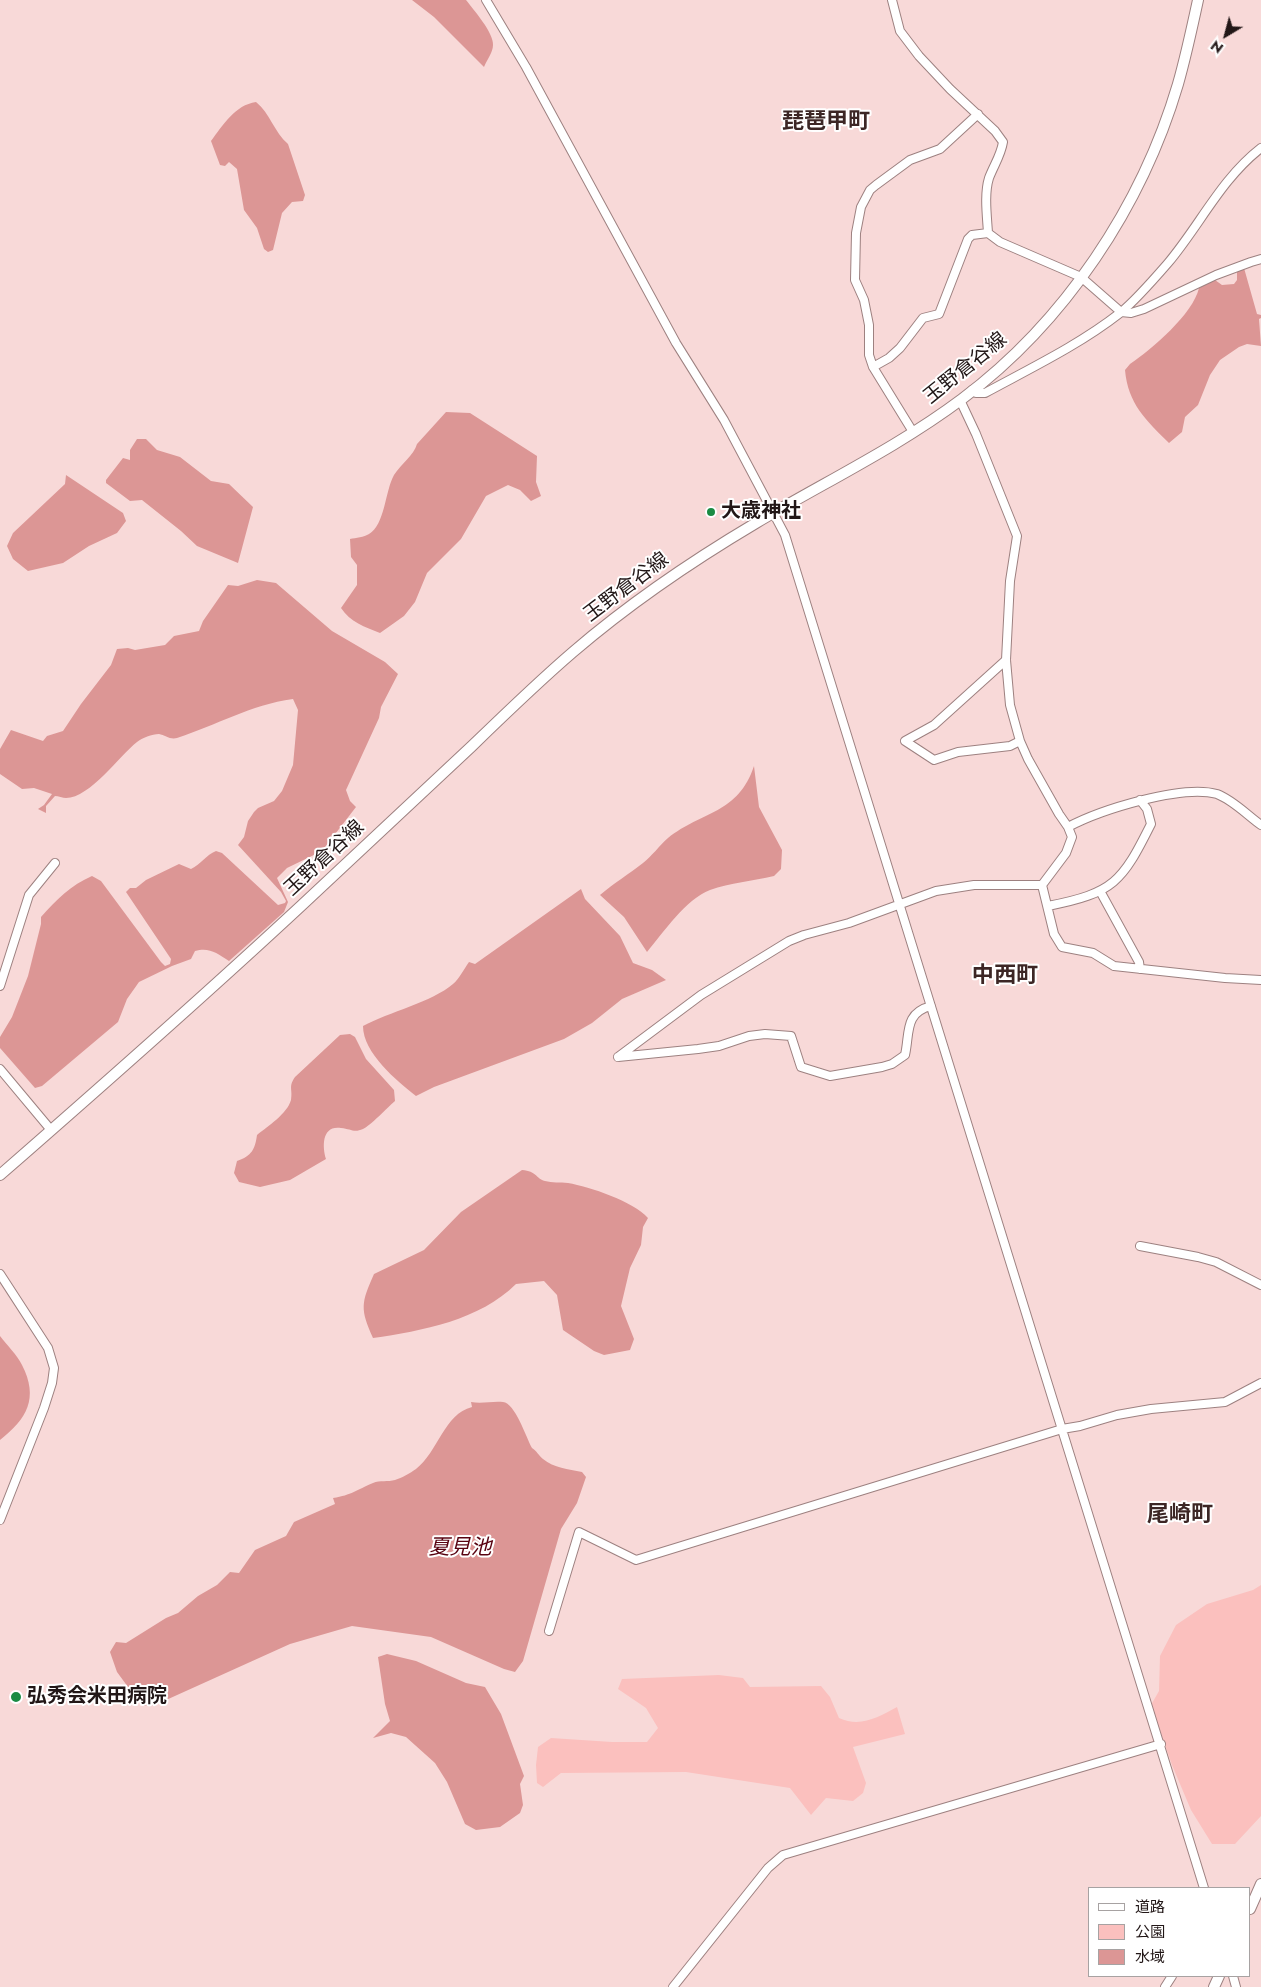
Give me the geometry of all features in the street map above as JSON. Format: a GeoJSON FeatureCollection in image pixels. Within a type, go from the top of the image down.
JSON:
{"type":"FeatureCollection","features":[{"type":"Feature","properties":{"kind":"main road","name":"玉野倉谷線"},"geometry":{"type":"LineString","coordinates":[[0,1175],[206,992],[574,651],[678,571],[773,513],[913,432],[960,400],[999,368],[1029,339],[1068,295],[1119,222],[1164,126],[1178,84],[1198,0]]}},
{"type":"Feature","properties":{"kind":"main road"},"geometry":{"type":"LineString","coordinates":[[1251,1907],[1261,1886]]}},
{"type":"Feature","properties":{"kind":"street"},"geometry":{"type":"LineString","coordinates":[[486,0],[526,67],[660,314],[724,420],[785,535],[1161,1744],[1204,1887]]}},
{"type":"Feature","properties":{"kind":"street"},"geometry":{"type":"LineString","coordinates":[[892,0],[895,17],[905,37],[925,62],[996,131],[1003,142],[1002,151],[989,180],[988,233]]}},
{"type":"Feature","properties":{"kind":"street"},"geometry":{"type":"LineString","coordinates":[[913,432],[873,367],[869,355],[869,325],[864,300],[855,280],[856,233],[861,207],[870,190],[876,185],[910,160],[940,149],[978,114]]}},
{"type":"Feature","properties":{"kind":"street"},"geometry":{"type":"LineString","coordinates":[[972,390],[976,393],[985,393],[1063,351],[1121,312],[1168,263],[1222,187],[1240,166],[1261,148]]}},
{"type":"Feature","properties":{"kind":"street"},"geometry":{"type":"LineString","coordinates":[[873,367],[889,358],[900,348],[923,318],[939,314],[968,239],[972,235],[988,233],[1000,242],[1081,277],[1121,312],[1131,313],[1144,309],[1216,275],[1261,260]]}},
{"type":"Feature","properties":{"kind":"street"},"geometry":{"type":"LineString","coordinates":[[960,400],[976,434],[1016,536],[1010,581],[1006,660],[1010,705],[1020,741],[1028,759],[1072,837],[1066,853],[1042,885]]}},
{"type":"Feature","properties":{"kind":"street"},"geometry":{"type":"LineString","coordinates":[[1006,660],[934,725],[905,741],[934,760],[958,752],[1010,746],[1020,741]]}},
{"type":"Feature","properties":{"kind":"street"},"geometry":{"type":"LineString","coordinates":[[1068,827],[1103,812],[1140,800],[1206,792],[1217,794],[1228,800],[1261,824]]}},
{"type":"Feature","properties":{"kind":"street"},"geometry":{"type":"LineString","coordinates":[[1048,906],[1074,901],[1100,891],[1119,878],[1126,870],[1151,824],[1147,809],[1140,800]]}},
{"type":"Feature","properties":{"kind":"street"},"geometry":{"type":"LineString","coordinates":[[0,986],[29,895],[55,863]]}},
{"type":"Feature","properties":{"kind":"street"},"geometry":{"type":"LineString","coordinates":[[931,1006],[920,1009],[911,1018],[904,1055],[892,1064],[838,1075],[830,1076],[801,1067],[792,1036],[765,1034],[698,1049],[618,1057],[702,995],[789,941],[848,923],[936,891],[964,887],[1042,885]]}},
{"type":"Feature","properties":{"kind":"street"},"geometry":{"type":"LineString","coordinates":[[1042,885],[1054,934],[1062,947],[1093,954],[1114,966],[1140,970],[1261,980]]}},
{"type":"Feature","properties":{"kind":"street"},"geometry":{"type":"LineString","coordinates":[[1100,891],[1139,962],[1140,970]]}},
{"type":"Feature","properties":{"kind":"street"},"geometry":{"type":"LineString","coordinates":[[0,1069],[51,1130]]}},
{"type":"Feature","properties":{"kind":"street"},"geometry":{"type":"LineString","coordinates":[[1140,1246],[1216,1262],[1261,1285]]}},
{"type":"Feature","properties":{"kind":"street"},"geometry":{"type":"LineString","coordinates":[[0,1274],[48,1348],[54,1368],[52,1384],[44,1408],[0,1520]]}},
{"type":"Feature","properties":{"kind":"street"},"geometry":{"type":"LineString","coordinates":[[549,1631],[579,1532],[636,1560],[1062,1429],[1080,1426],[1117,1415],[1151,1409],[1225,1402],[1261,1383]]}},
{"type":"Feature","properties":{"kind":"street"},"geometry":{"type":"LineString","coordinates":[[673,1987],[768,1868],[783,1855],[1161,1744]]}},
{"type":"Feature","properties":{"kind":"green space"},"geometry":{"type":"Polygon","coordinates":[[[1261,1585],[1261,1816],[1235,1844],[1212,1844],[1191,1810],[1172,1765],[1151,1705],[1159,1691],[1160,1656],[1176,1625],[1207,1604],[1253,1590],[1261,1585]]]}},
{"type":"Feature","properties":{"kind":"green space"},"geometry":{"type":"Polygon","coordinates":[[[719,1675],[743,1678],[750,1687],[821,1686],[830,1697],[839,1718],[847,1721],[862,1722],[897,1707],[905,1734],[853,1747],[866,1783],[863,1793],[853,1801],[826,1798],[811,1815],[790,1788],[686,1772],[561,1773],[543,1787],[537,1783],[538,1747],[551,1738],[647,1742],[658,1728],[646,1708],[618,1689],[622,1679],[719,1675]]]}},
{"type":"Feature","properties":{"kind":"water"},"geometry":{"type":"Polygon","coordinates":[[[412,0],[466,0],[482,21],[492,40],[492,50],[484,67],[434,17],[412,0]]]}},
{"type":"Feature","properties":{"kind":"water"},"geometry":{"type":"Polygon","coordinates":[[[256,102],[261,106],[279,134],[288,144],[305,195],[303,201],[292,202],[282,213],[273,250],[268,252],[264,249],[257,228],[244,210],[237,169],[229,162],[225,166],[220,165],[211,141],[236,111],[256,102]]]}},
{"type":"Feature","properties":{"kind":"water"},"geometry":{"type":"Polygon","coordinates":[[[1244,268],[1257,314],[1261,315],[1259,319],[1261,346],[1247,344],[1220,360],[1210,375],[1198,405],[1185,417],[1182,432],[1169,443],[1146,419],[1134,402],[1125,370],[1180,320],[1189,309],[1199,288],[1215,280],[1222,285],[1234,284],[1237,280],[1237,271],[1244,268]]]}},
{"type":"Feature","properties":{"kind":"water"},"geometry":{"type":"Polygon","coordinates":[[[446,412],[470,413],[537,456],[536,482],[541,496],[531,501],[520,490],[508,485],[486,496],[461,539],[427,573],[415,602],[404,616],[380,633],[353,620],[341,608],[357,585],[357,565],[351,557],[350,539],[365,536],[374,530],[382,516],[394,475],[413,452],[417,444],[446,412]]]}},
{"type":"Feature","properties":{"kind":"water"},"geometry":{"type":"Polygon","coordinates":[[[137,439],[146,439],[157,450],[180,457],[211,481],[229,484],[253,507],[238,563],[197,546],[142,500],[130,501],[106,483],[106,480],[123,458],[130,460],[130,450],[137,439]]]}},
{"type":"Feature","properties":{"kind":"water"},"geometry":{"type":"Polygon","coordinates":[[[66,475],[123,513],[126,521],[117,533],[89,546],[63,563],[28,571],[13,559],[7,546],[13,533],[65,484],[66,475]]]}},
{"type":"Feature","properties":{"kind":"water"},"geometry":{"type":"Polygon","coordinates":[[[257,580],[276,583],[332,631],[385,662],[398,674],[381,707],[379,718],[346,790],[350,801],[356,807],[322,851],[287,868],[277,878],[288,902],[284,912],[229,961],[209,950],[195,951],[191,959],[139,982],[127,999],[118,1022],[42,1086],[35,1088],[0,1048],[0,1037],[12,1017],[28,976],[41,924],[41,917],[71,888],[92,876],[101,881],[165,966],[170,964],[171,959],[126,892],[130,888],[136,888],[146,880],[179,864],[191,869],[216,851],[222,853],[278,905],[285,903],[286,901],[281,892],[238,845],[244,837],[248,821],[254,812],[258,808],[274,801],[282,791],[293,765],[298,710],[293,699],[262,706],[177,738],[170,738],[159,734],[147,736],[130,748],[95,784],[85,791],[66,798],[55,796],[46,806],[46,813],[38,809],[44,805],[52,794],[34,788],[22,789],[0,774],[0,749],[11,730],[43,741],[47,736],[63,731],[111,665],[117,649],[128,648],[135,650],[165,645],[174,636],[199,631],[203,621],[228,585],[238,586],[257,580]]]}},
{"type":"Feature","properties":{"kind":"water"},"geometry":{"type":"Polygon","coordinates":[[[754,766],[759,807],[782,850],[781,869],[774,876],[725,886],[701,894],[676,917],[647,952],[624,917],[600,895],[638,867],[668,838],[729,803],[739,794],[754,766]]]}},
{"type":"Feature","properties":{"kind":"water"},"geometry":{"type":"Polygon","coordinates":[[[581,889],[585,899],[620,936],[633,963],[652,970],[666,980],[622,999],[592,1023],[564,1039],[434,1087],[416,1096],[382,1066],[364,1036],[363,1026],[422,1002],[444,990],[455,982],[469,962],[475,964],[581,889]]]}},
{"type":"Feature","properties":{"kind":"water"},"geometry":{"type":"Polygon","coordinates":[[[350,1034],[355,1037],[366,1059],[394,1090],[395,1101],[363,1129],[355,1131],[335,1128],[330,1130],[325,1137],[324,1143],[326,1159],[290,1180],[260,1187],[239,1182],[234,1173],[237,1161],[249,1154],[254,1148],[257,1135],[286,1110],[291,1100],[291,1086],[295,1077],[340,1035],[350,1034]]]}},
{"type":"Feature","properties":{"kind":"water"},"geometry":{"type":"Polygon","coordinates":[[[522,1170],[531,1172],[545,1181],[568,1183],[599,1191],[632,1206],[648,1218],[643,1227],[641,1245],[630,1268],[621,1306],[634,1339],[630,1350],[604,1355],[594,1351],[563,1330],[557,1295],[544,1281],[516,1284],[485,1307],[449,1322],[411,1332],[373,1338],[364,1313],[364,1306],[374,1274],[424,1250],[461,1212],[522,1170]]]}},
{"type":"Feature","properties":{"kind":"water"},"geometry":{"type":"Polygon","coordinates":[[[0,1336],[22,1365],[30,1388],[30,1398],[23,1416],[0,1440],[0,1336]]]}},
{"type":"Feature","properties":{"kind":"water","name":"夏見池"},"geometry":{"type":"Polygon","coordinates":[[[471,1402],[503,1402],[507,1404],[512,1408],[520,1421],[532,1448],[541,1458],[556,1466],[582,1472],[586,1477],[577,1503],[561,1529],[523,1661],[515,1672],[431,1637],[352,1626],[290,1644],[155,1705],[142,1706],[117,1672],[110,1652],[116,1642],[126,1643],[166,1618],[178,1613],[198,1596],[217,1585],[230,1572],[239,1573],[255,1550],[286,1536],[294,1522],[335,1504],[333,1498],[350,1494],[376,1482],[398,1479],[416,1469],[424,1462],[455,1417],[462,1411],[472,1407],[471,1402]]]}},
{"type":"Feature","properties":{"kind":"water"},"geometry":{"type":"Polygon","coordinates":[[[387,1654],[416,1661],[466,1683],[485,1687],[501,1714],[524,1776],[520,1784],[523,1805],[520,1813],[500,1827],[476,1830],[465,1824],[447,1782],[435,1763],[406,1737],[391,1733],[373,1738],[390,1721],[385,1704],[378,1657],[387,1654]]]}},
{"type":"Feature","properties":{"kind":"place","name":"大歳神社"},"geometry":{"type":"Point","coordinates":[711,512]}},
{"type":"Feature","properties":{"kind":"place","name":"弘秀会米田病院"},"geometry":{"type":"Point","coordinates":[16,1697]}},
{"type":"Feature","properties":{"kind":"district","name":"琵琶甲町"},"geometry":{"type":"Point","coordinates":[826,123]}},
{"type":"Feature","properties":{"kind":"district","name":"中西町"},"geometry":{"type":"Point","coordinates":[1005,977]}},
{"type":"Feature","properties":{"kind":"district","name":"尾崎町"},"geometry":{"type":"Point","coordinates":[1180,1516]}}]}
